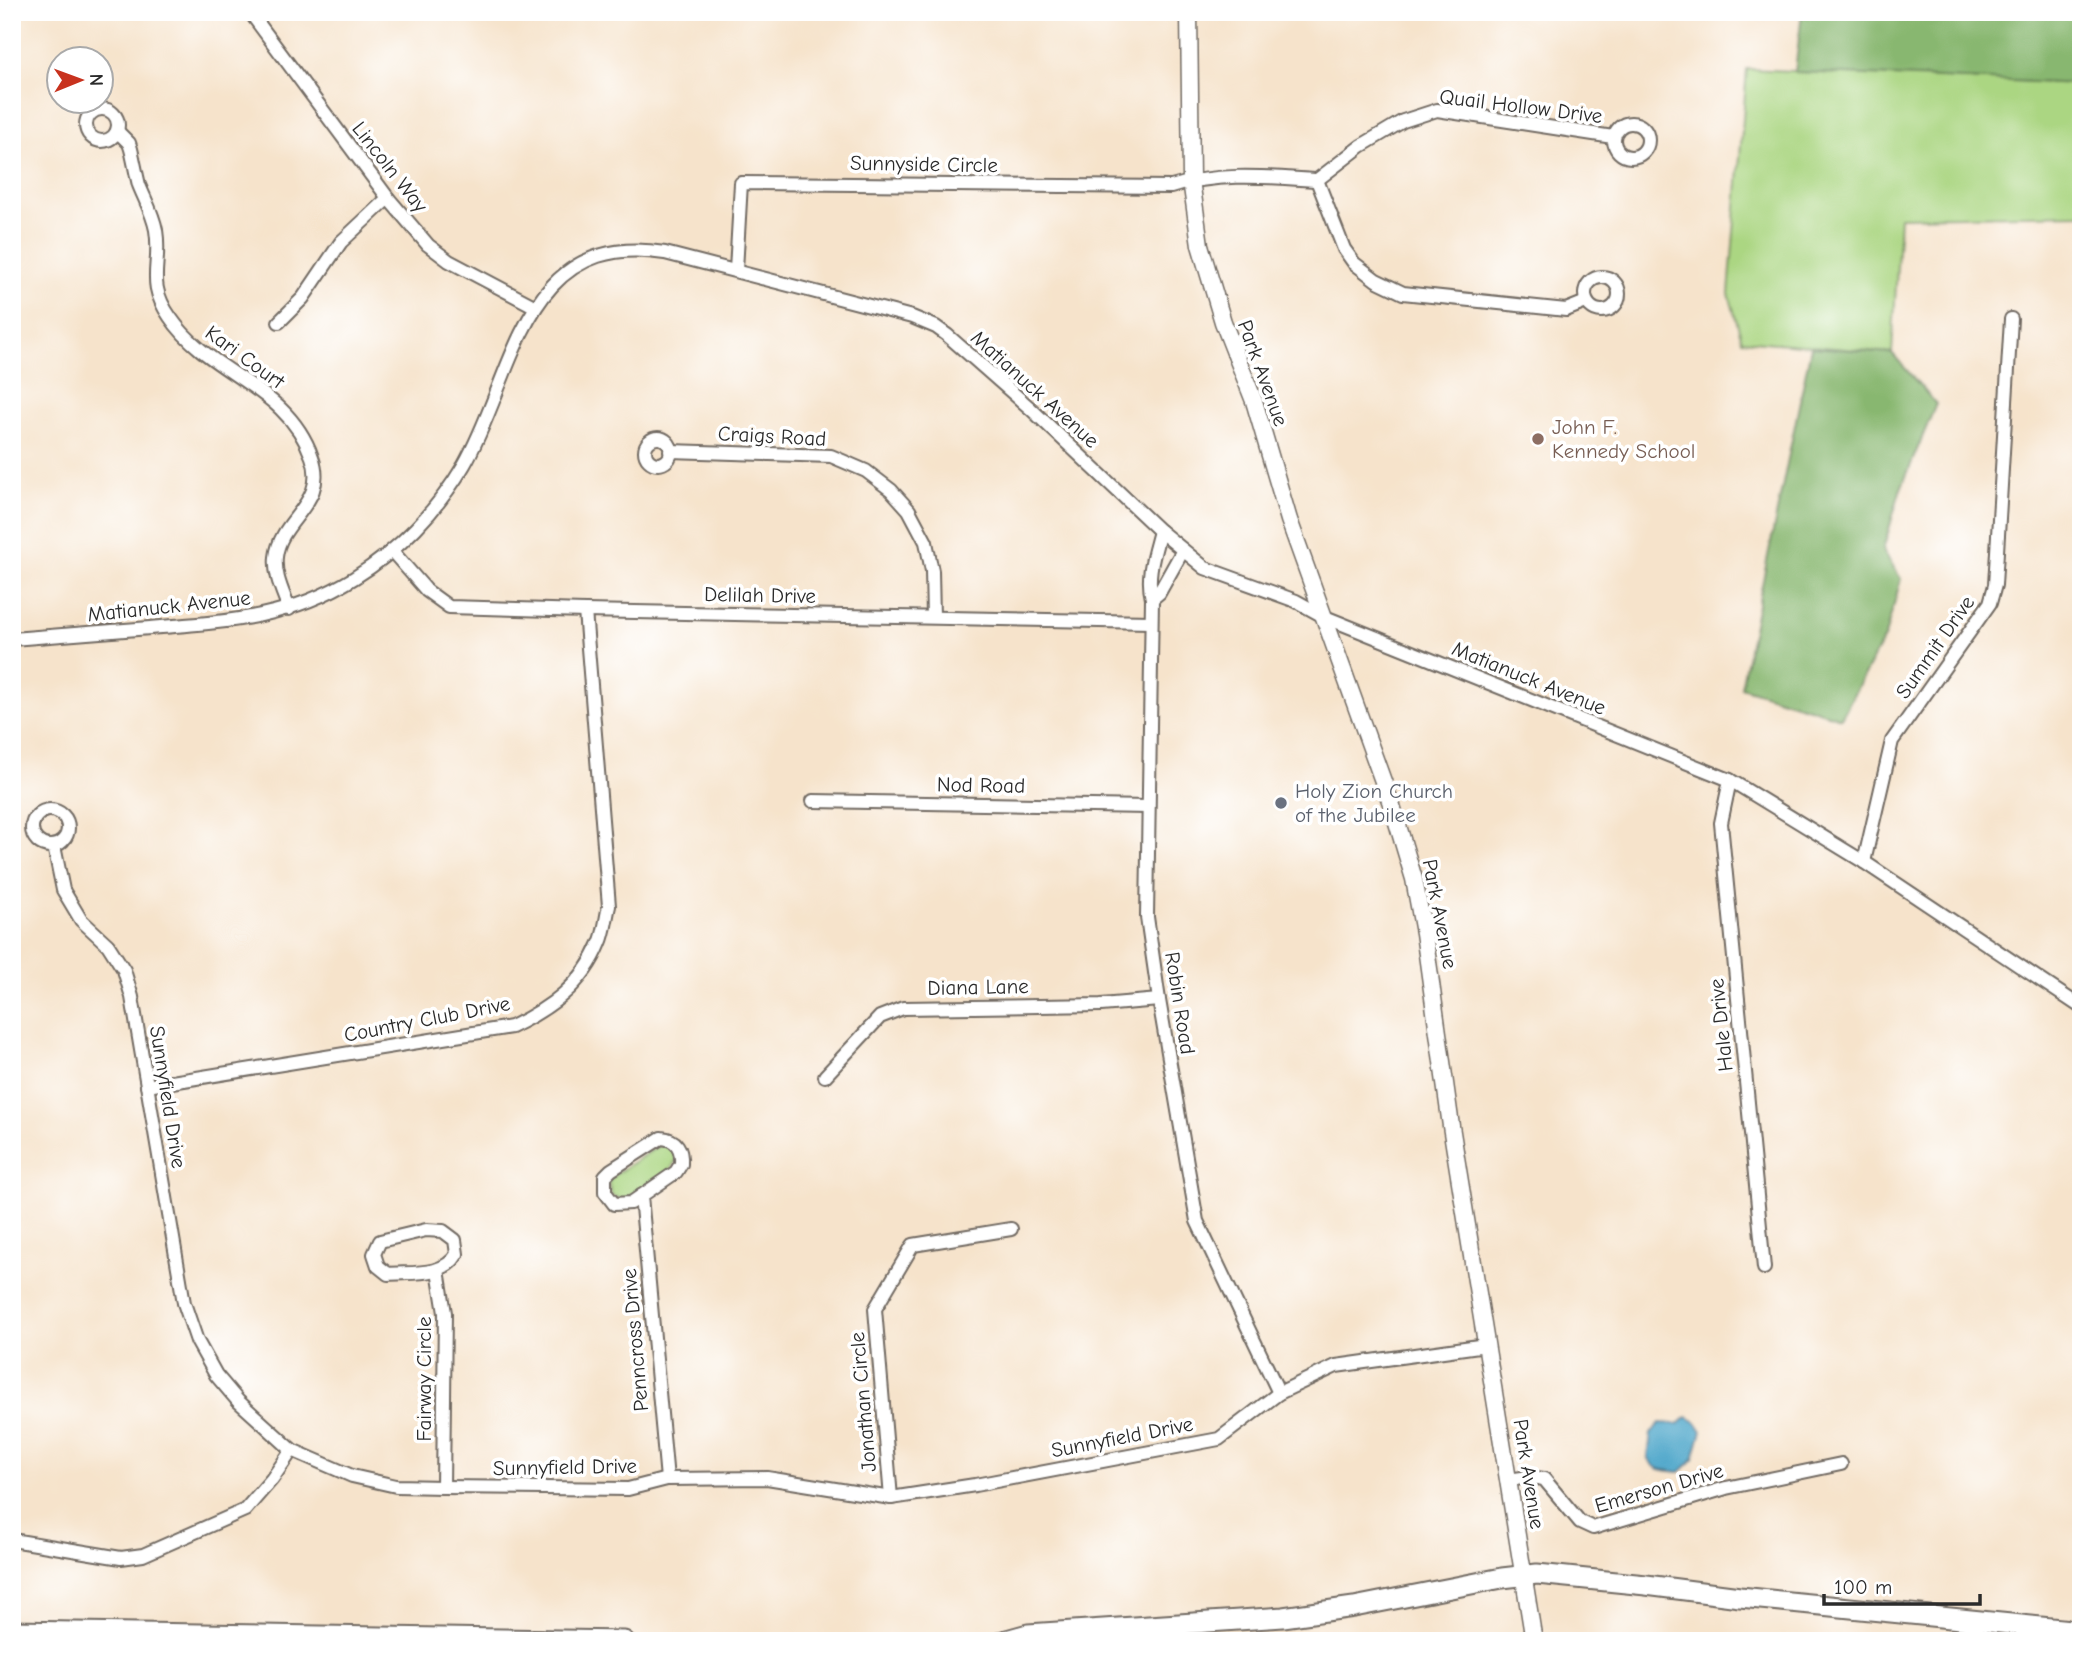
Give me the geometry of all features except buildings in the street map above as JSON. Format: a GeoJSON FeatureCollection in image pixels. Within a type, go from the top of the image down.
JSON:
{"type":"FeatureCollection","features":[{"type":"Feature","properties":{"kind":"highway"},"geometry":{"type":"LineString","coordinates":[[1003,1641],[1028,1634],[1317,1613],[1524,1575],[1618,1582],[2081,1631]]}},
{"type":"Feature","properties":{"kind":"highway"},"geometry":{"type":"LineString","coordinates":[[12,1631],[624,1641]]}},
{"type":"Feature","properties":{"kind":"main road","name":"Park Avenue"},"geometry":{"type":"LineString","coordinates":[[1189,12],[1191,180],[1200,245],[1223,322],[1254,401],[1286,509],[1393,809],[1414,879],[1534,1641]]}},
{"type":"Feature","properties":{"kind":"street","name":"Lincoln Way"},"geometry":{"type":"LineString","coordinates":[[250,12],[413,229],[439,254],[534,306]]}},
{"type":"Feature","properties":{"kind":"street","name":"Quail Hollow Drive"},"geometry":{"type":"LineString","coordinates":[[1317,180],[1361,146],[1403,121],[1437,110],[1613,137]]}},
{"type":"Feature","properties":{"kind":"street","name":"Kari Court"},"geometry":{"type":"LineString","coordinates":[[117,131],[129,143],[140,187],[154,222],[157,240],[155,287],[165,310],[202,351],[285,411],[299,427],[313,457],[316,476],[312,493],[305,508],[283,536],[276,557],[277,575],[289,609]]}},
{"type":"Feature","properties":{"kind":"street"},"geometry":{"type":"LineString","coordinates":[[1191,180],[1246,176],[1317,180],[1344,249],[1354,263],[1376,280],[1403,293],[1566,310],[1586,302]]}},
{"type":"Feature","properties":{"kind":"street","name":"Sunnyside Circle"},"geometry":{"type":"LineString","coordinates":[[736,270],[741,183],[1171,187],[1191,180]]}},
{"type":"Feature","properties":{"kind":"street"},"geometry":{"type":"LineString","coordinates":[[279,322],[303,298],[341,242],[388,198]]}},
{"type":"Feature","properties":{"kind":"street","name":"Matianuck Avenue"},"geometry":{"type":"LineString","coordinates":[[12,639],[247,620],[289,609],[338,587],[391,551],[429,513],[464,464],[478,438],[534,306],[549,288],[567,272],[587,261],[615,252],[654,251],[912,317],[936,327],[1031,409],[1160,531],[1205,568],[1296,601],[1325,617],[1730,780],[1864,862],[2081,1007]]}},
{"type":"Feature","properties":{"kind":"street","name":"Summit Drive"},"geometry":{"type":"LineString","coordinates":[[1864,862],[1892,741],[1990,603],[1995,585],[2011,320]]}},
{"type":"Feature","properties":{"kind":"street","name":"Craigs Road"},"geometry":{"type":"LineString","coordinates":[[670,451],[831,456],[866,471],[891,490],[909,510],[926,542],[932,571],[933,617]]}},
{"type":"Feature","properties":{"kind":"street","name":"Robin Road"},"geometry":{"type":"LineString","coordinates":[[1160,531],[1150,570],[1152,599],[1147,918],[1197,1221],[1279,1392]]}},
{"type":"Feature","properties":{"kind":"street"},"geometry":{"type":"LineString","coordinates":[[1152,599],[1159,593],[1183,550]]}},
{"type":"Feature","properties":{"kind":"street","name":"Delilah Drive"},"geometry":{"type":"LineString","coordinates":[[391,551],[427,591],[449,607],[1151,622]]}},
{"type":"Feature","properties":{"kind":"street","name":"Country Club Drive"},"geometry":{"type":"LineString","coordinates":[[147,1086],[510,1027],[538,1014],[560,999],[576,982],[600,943],[609,906],[586,611]]}},
{"type":"Feature","properties":{"kind":"street","name":"Hale Drive"},"geometry":{"type":"LineString","coordinates":[[1730,780],[1721,823],[1764,1268]]}},
{"type":"Feature","properties":{"kind":"street","name":"Nod Road"},"geometry":{"type":"LineString","coordinates":[[813,801],[1148,807]]}},
{"type":"Feature","properties":{"kind":"street","name":"Sunnyfield Drive"},"geometry":{"type":"LineString","coordinates":[[54,846],[62,890],[81,920],[108,946],[124,970],[132,997],[184,1303],[197,1341],[216,1375],[238,1401],[292,1450],[352,1476],[396,1486],[628,1489],[667,1479],[767,1478],[891,1498],[1219,1439],[1279,1392],[1336,1366],[1486,1345]]}},
{"type":"Feature","properties":{"kind":"street","name":"Diana Lane"},"geometry":{"type":"LineString","coordinates":[[825,1076],[880,1017],[903,1008],[1101,1005],[1159,1000]]}},
{"type":"Feature","properties":{"kind":"street"},"geometry":{"type":"LineString","coordinates":[[661,1138],[673,1140],[679,1146],[681,1164],[676,1172],[641,1196],[631,1203],[614,1204],[605,1192],[605,1176],[654,1141],[661,1138]]}},
{"type":"Feature","properties":{"kind":"street","name":"Penncross Drive"},"geometry":{"type":"LineString","coordinates":[[641,1196],[667,1479]]}},
{"type":"Feature","properties":{"kind":"street","name":"Jonathan Circle"},"geometry":{"type":"LineString","coordinates":[[891,1498],[875,1309],[913,1245],[1011,1228]]}},
{"type":"Feature","properties":{"kind":"street"},"geometry":{"type":"LineString","coordinates":[[426,1230],[443,1231],[455,1240],[457,1254],[448,1265],[438,1270],[388,1274],[377,1266],[374,1254],[376,1247],[380,1241],[388,1238],[426,1230]]}},
{"type":"Feature","properties":{"kind":"street","name":"Fairway Circle"},"geometry":{"type":"LineString","coordinates":[[438,1270],[445,1313],[443,1488]]}},
{"type":"Feature","properties":{"kind":"street"},"geometry":{"type":"LineString","coordinates":[[12,1540],[121,1558],[143,1555],[245,1510],[272,1479],[292,1450]]}},
{"type":"Feature","properties":{"kind":"street","name":"Emerson Drive"},"geometry":{"type":"LineString","coordinates":[[1508,1480],[1530,1477],[1544,1479],[1580,1522],[1593,1528],[1726,1488],[1841,1464]]}},
{"type":"Feature","properties":{"kind":"green space"},"geometry":{"type":"Polygon","coordinates":[[[1802,12],[2081,12],[2081,84],[1795,72],[1802,12]]]}},
{"type":"Feature","properties":{"kind":"green space"},"geometry":{"type":"Polygon","coordinates":[[[1747,69],[2081,84],[2081,214],[1900,217],[1892,353],[1742,340],[1729,294],[1747,69]]]}},
{"type":"Feature","properties":{"kind":"green space"},"geometry":{"type":"Polygon","coordinates":[[[1811,347],[1892,353],[1936,404],[1900,491],[1883,550],[1901,579],[1885,636],[1841,718],[1741,687],[1811,347]]]}},
{"type":"Feature","properties":{"kind":"green space"},"geometry":{"type":"Polygon","coordinates":[[[663,1143],[674,1148],[677,1159],[670,1171],[624,1200],[612,1196],[608,1182],[614,1175],[663,1143]]]}},
{"type":"Feature","properties":{"kind":"water"},"geometry":{"type":"Polygon","coordinates":[[[1687,1417],[1696,1422],[1702,1431],[1694,1459],[1680,1472],[1657,1468],[1648,1457],[1651,1434],[1660,1423],[1679,1424],[1687,1417]]]}},
{"type":"Feature","properties":{"kind":"place","name":"John F. Kennedy School"},"geometry":{"type":"Point","coordinates":[1538,439]}},
{"type":"Feature","properties":{"kind":"place","name":"Holy Zion Church of the Jubilee"},"geometry":{"type":"Point","coordinates":[1281,803]}}]}
